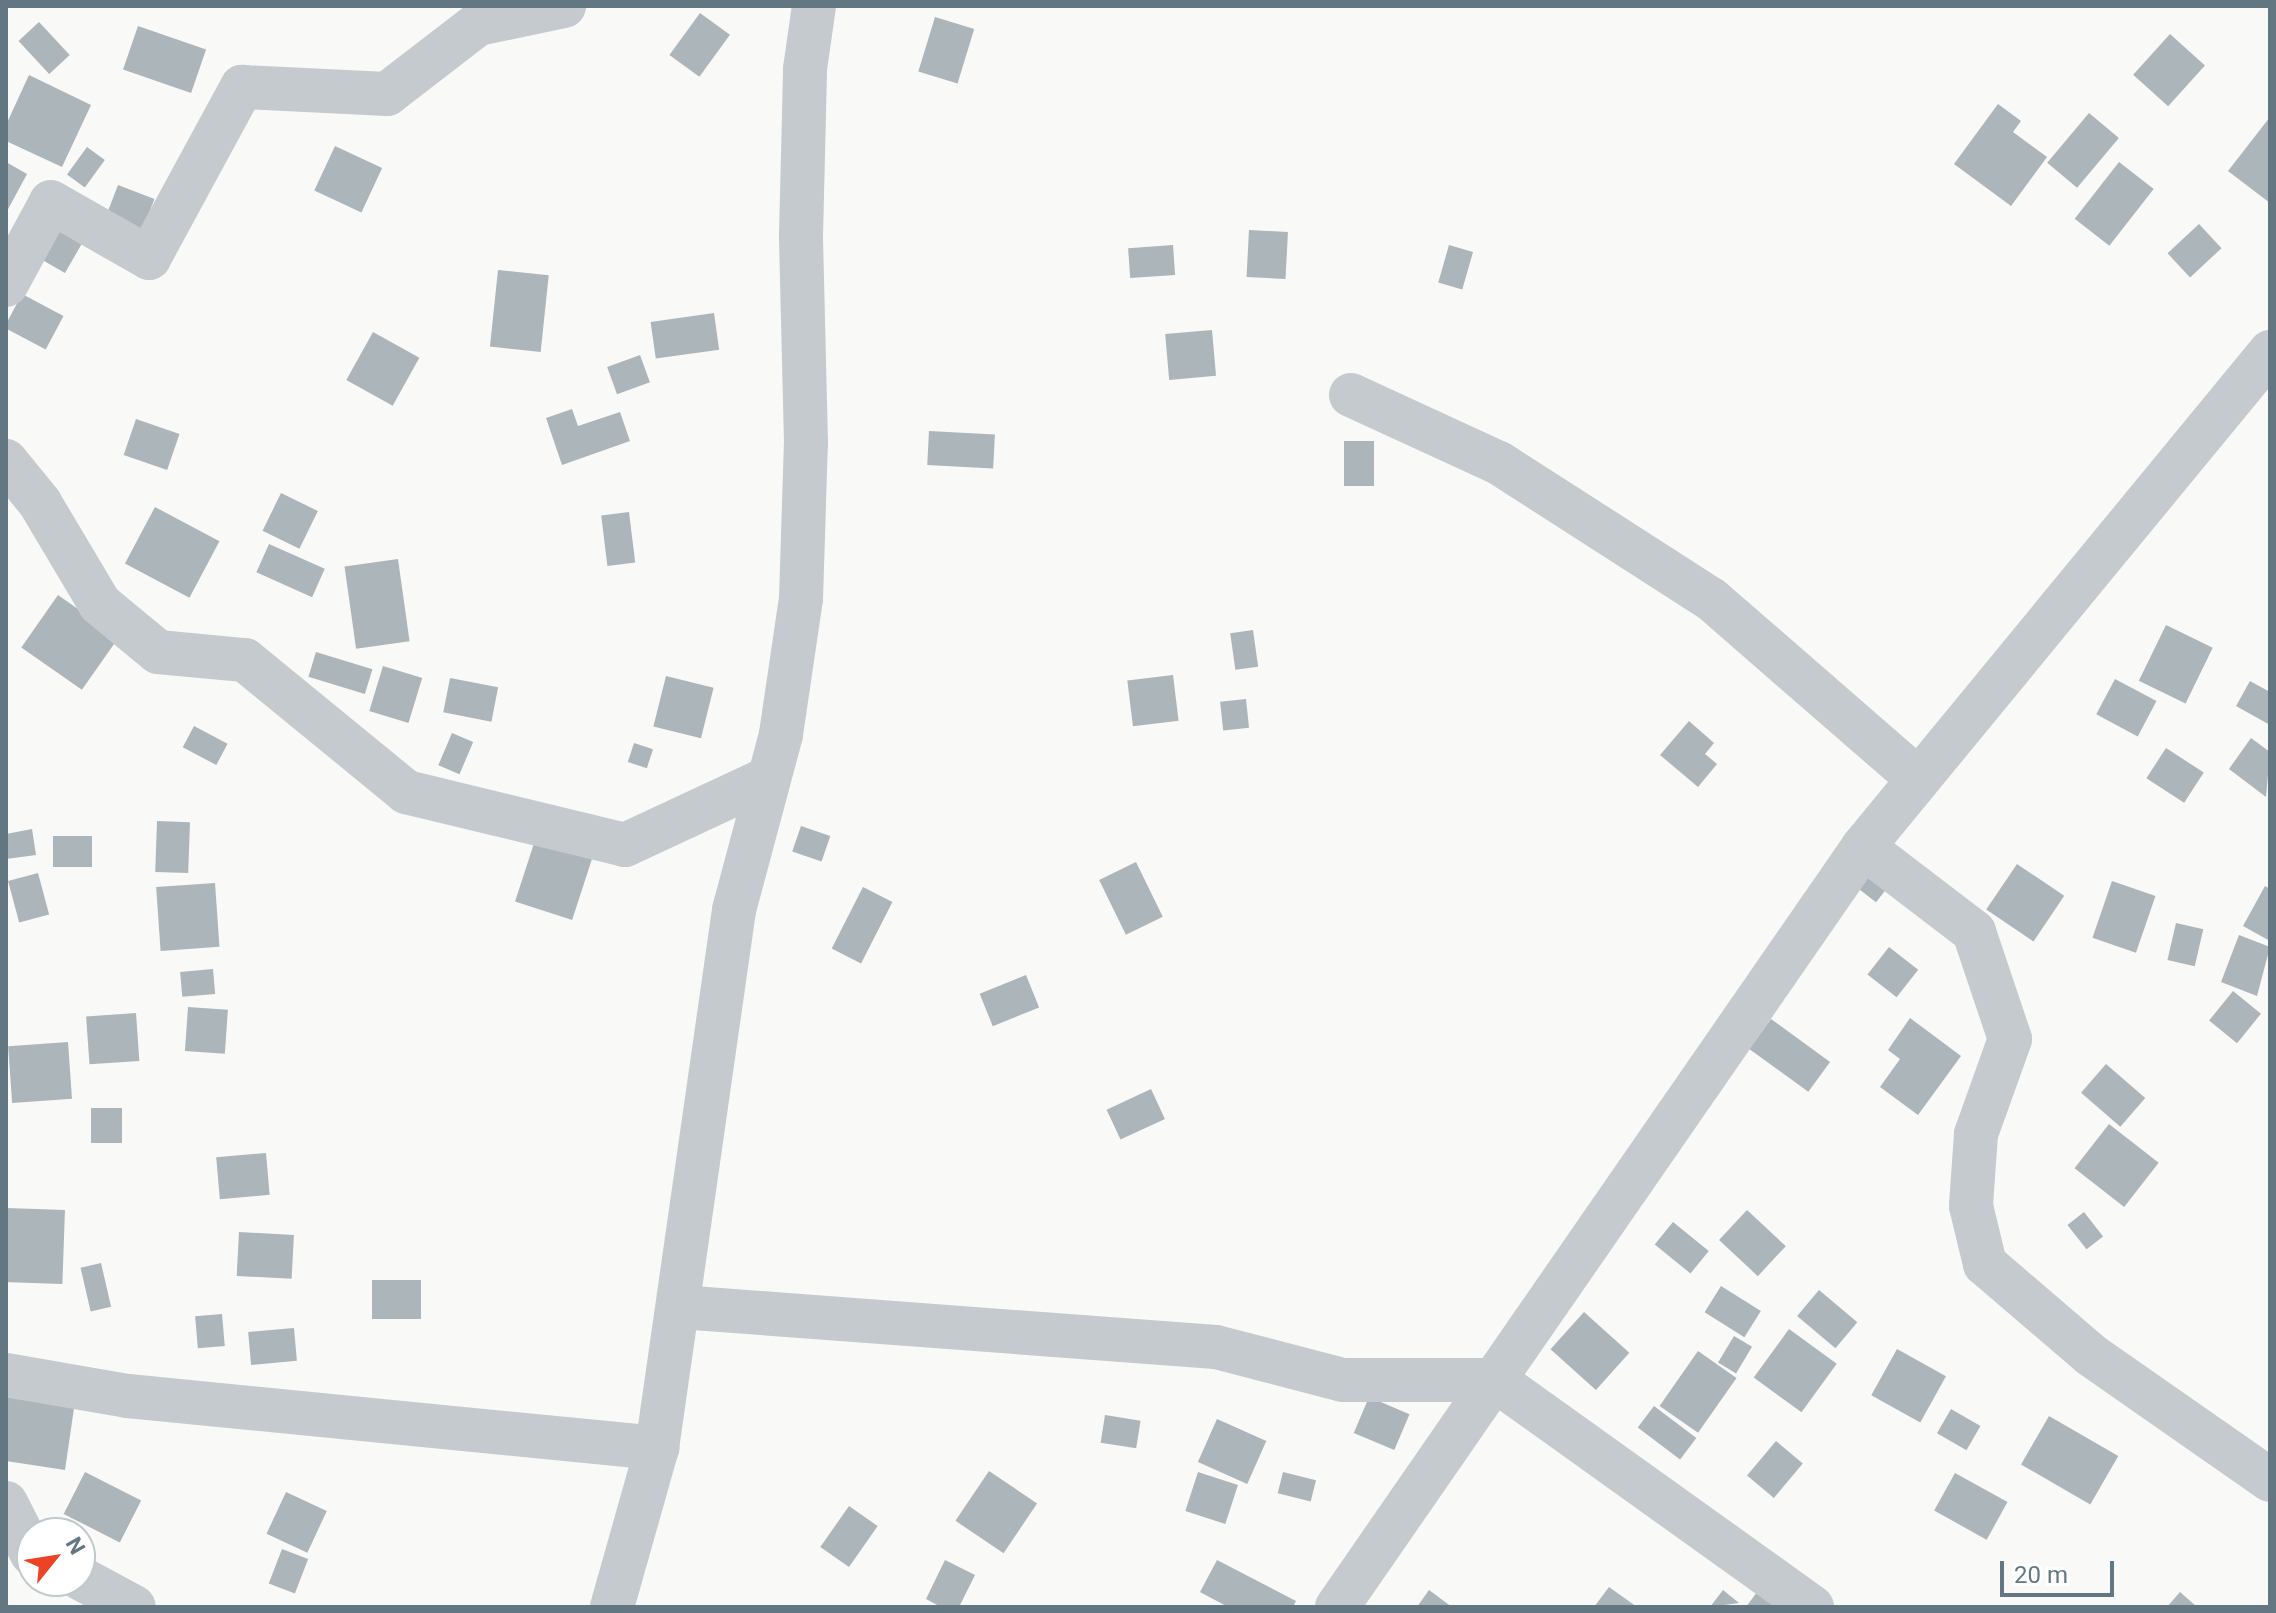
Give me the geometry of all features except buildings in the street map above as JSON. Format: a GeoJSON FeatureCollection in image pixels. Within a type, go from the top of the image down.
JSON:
{"type":"FeatureCollection","features":[{"type":"Feature","properties":{"kind":"street"},"geometry":{"type":"LineString","coordinates":[[6,285],[51,202],[149,258],[242,87],[387,94],[478,24],[564,6]]}},
{"type":"Feature","properties":{"kind":"street"},"geometry":{"type":"LineString","coordinates":[[612,1607],[657,1448],[680,1307],[734,910],[769,778],[801,599],[806,443],[801,236],[805,69],[814,6]]}},
{"type":"Feature","properties":{"kind":"street"},"geometry":{"type":"LineString","coordinates":[[1337,1607],[1863,847],[2270,352]]}},
{"type":"Feature","properties":{"kind":"street"},"geometry":{"type":"LineString","coordinates":[[1351,395],[1499,463],[1711,599],[1918,779]]}},
{"type":"Feature","properties":{"kind":"street"},"geometry":{"type":"LineString","coordinates":[[6,461],[40,503],[100,604],[158,652],[245,660],[406,792],[625,845],[769,778]]}},
{"type":"Feature","properties":{"kind":"street"},"geometry":{"type":"LineString","coordinates":[[1863,847],[1974,932],[2010,1039],[1976,1134],[1971,1206],[1985,1264],[2091,1355],[2270,1480]]}},
{"type":"Feature","properties":{"kind":"street"},"geometry":{"type":"LineString","coordinates":[[680,1307],[1216,1347],[1343,1380],[1495,1380],[1812,1607]]}},
{"type":"Feature","properties":{"kind":"street"},"geometry":{"type":"LineString","coordinates":[[6,1375],[128,1396],[657,1448]]}},
{"type":"Feature","properties":{"kind":"street"},"geometry":{"type":"LineString","coordinates":[[6,1503],[16,1523]]}},
{"type":"Feature","properties":{"kind":"street"},"geometry":{"type":"LineString","coordinates":[[96,1587],[134,1607]]}}]}
